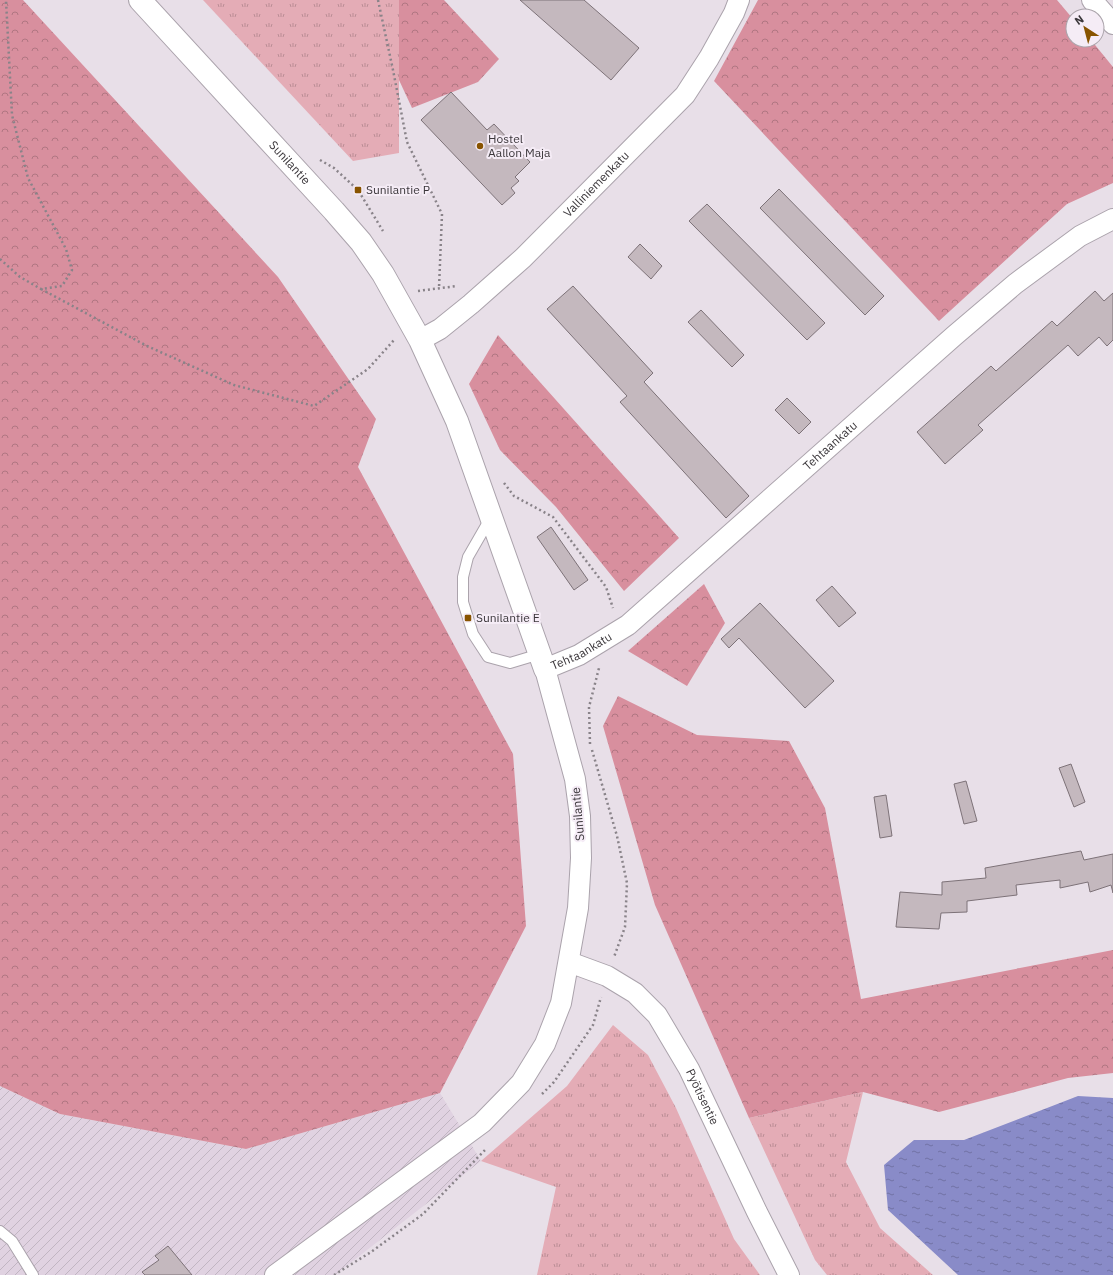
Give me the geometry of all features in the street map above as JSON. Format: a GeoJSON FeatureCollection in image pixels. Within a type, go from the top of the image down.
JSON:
{"type":"FeatureCollection","features":[{"type":"Feature","properties":{"kind":"street","name":"Sunilantie"},"geometry":{"type":"LineString","coordinates":[[140,0],[339,216],[361,242],[383,274],[415,331],[457,421],[543,662],[575,779],[580,816],[581,858],[578,908],[561,1003],[545,1044],[522,1083],[482,1123],[275,1275]]}},
{"type":"Feature","properties":{"kind":"street","name":"Valliniemenkatu"},"geometry":{"type":"LineString","coordinates":[[415,331],[440,329],[471,304],[523,258],[685,95],[734,13],[739,0]]}},
{"type":"Feature","properties":{"kind":"street"},"geometry":{"type":"LineString","coordinates":[[1092,0],[1113,24]]}},
{"type":"Feature","properties":{"kind":"street","name":"Tehtaankatu"},"geometry":{"type":"LineString","coordinates":[[543,662],[579,654],[628,625],[954,336],[1015,284],[1080,236],[1113,219]]}},
{"type":"Feature","properties":{"kind":"street","name":"Pyötisentie"},"geometry":{"type":"LineString","coordinates":[[569,962],[607,976],[635,993],[657,1015],[689,1069],[757,1212],[789,1275]]}},
{"type":"Feature","properties":{"kind":"lane"},"geometry":{"type":"LineString","coordinates":[[492,516],[468,558],[463,577],[463,602],[473,634],[488,657],[510,663],[543,662]]}},
{"type":"Feature","properties":{"kind":"lane"},"geometry":{"type":"LineString","coordinates":[[0,1231],[12,1242],[33,1275]]}},
{"type":"Feature","properties":{"kind":"path"},"geometry":{"type":"LineString","coordinates":[[6,0],[12,115],[28,178],[66,249],[72,270],[62,286],[42,289]]}},
{"type":"Feature","properties":{"kind":"path"},"geometry":{"type":"LineString","coordinates":[[378,0],[406,142],[442,214],[439,288]]}},
{"type":"Feature","properties":{"kind":"path"},"geometry":{"type":"LineString","coordinates":[[0,259],[20,277],[147,346],[234,385],[314,406],[368,369],[415,331]]}},
{"type":"Feature","properties":{"kind":"path"},"geometry":{"type":"LineString","coordinates":[[500,477],[514,496],[553,517],[606,587],[616,616],[608,638],[589,707],[590,743],[617,836],[628,883],[625,927],[607,976],[593,1025],[554,1082],[537,1098]]}},
{"type":"Feature","properties":{"kind":"path"},"geometry":{"type":"LineString","coordinates":[[334,1275],[371,1252],[423,1214],[487,1148]]}},
{"type":"Feature","properties":{"kind":"shaded area"},"geometry":{"type":"Polygon","coordinates":[[[0,1086],[60,1114],[246,1149],[440,1093],[481,1161],[335,1275],[0,1275],[0,1086]]]}},
{"type":"Feature","properties":{"kind":"green space"},"geometry":{"type":"Polygon","coordinates":[[[0,0],[23,0],[278,277],[376,419],[358,467],[513,754],[526,926],[440,1093],[246,1149],[60,1114],[0,1086],[0,0]]]}},
{"type":"Feature","properties":{"kind":"green space"},"geometry":{"type":"Polygon","coordinates":[[[203,0],[399,0],[399,153],[353,161],[203,0]]]}},
{"type":"Feature","properties":{"kind":"green space"},"geometry":{"type":"Polygon","coordinates":[[[399,0],[444,0],[499,59],[478,82],[412,108],[399,80],[399,0]]]}},
{"type":"Feature","properties":{"kind":"green space"},"geometry":{"type":"Polygon","coordinates":[[[758,0],[1057,0],[1065,10],[1065,48],[1098,48],[1113,67],[1113,183],[1067,204],[939,321],[714,81],[758,0]]]}},
{"type":"Feature","properties":{"kind":"green space"},"geometry":{"type":"Polygon","coordinates":[[[498,335],[679,538],[624,591],[556,507],[500,450],[469,384],[498,335]]]}},
{"type":"Feature","properties":{"kind":"green space"},"geometry":{"type":"Polygon","coordinates":[[[704,584],[725,623],[687,686],[628,651],[704,584]]]}},
{"type":"Feature","properties":{"kind":"green space"},"geometry":{"type":"Polygon","coordinates":[[[618,696],[697,735],[789,741],[825,808],[861,999],[1113,950],[1113,1073],[1068,1078],[939,1112],[863,1092],[749,1118],[655,905],[603,726],[618,696]]]}},
{"type":"Feature","properties":{"kind":"green space"},"geometry":{"type":"Polygon","coordinates":[[[613,1025],[648,1055],[676,1108],[734,1239],[760,1275],[537,1275],[556,1187],[481,1161],[567,1086],[613,1025]]]}},
{"type":"Feature","properties":{"kind":"green space"},"geometry":{"type":"Polygon","coordinates":[[[863,1092],[846,1162],[880,1228],[933,1275],[827,1275],[815,1260],[749,1118],[863,1092]]]}},
{"type":"Feature","properties":{"kind":"water"},"geometry":{"type":"Polygon","coordinates":[[[1078,1096],[1113,1098],[1113,1275],[958,1275],[888,1210],[884,1165],[914,1140],[964,1140],[1078,1096]]]}},
{"type":"Feature","properties":{"kind":"building"},"geometry":{"type":"Polygon","coordinates":[[[520,0],[584,0],[639,48],[611,80],[520,0]]]}},
{"type":"Feature","properties":{"kind":"building","name":"Hostel Aallon Maja"},"geometry":{"type":"Polygon","coordinates":[[[451,92],[487,130],[494,124],[530,162],[515,177],[519,181],[511,188],[515,193],[502,205],[421,120],[451,92]]]}},
{"type":"Feature","properties":{"kind":"building"},"geometry":{"type":"Polygon","coordinates":[[[779,189],[884,296],[865,315],[760,208],[779,189]]]}},
{"type":"Feature","properties":{"kind":"building"},"geometry":{"type":"Polygon","coordinates":[[[707,204],[825,323],[807,340],[689,221],[707,204]]]}},
{"type":"Feature","properties":{"kind":"building"},"geometry":{"type":"Polygon","coordinates":[[[640,244],[662,266],[651,279],[628,257],[640,244]]]}},
{"type":"Feature","properties":{"kind":"building"},"geometry":{"type":"Polygon","coordinates":[[[573,286],[653,373],[644,382],[749,496],[726,518],[620,402],[627,396],[547,309],[573,286]]]}},
{"type":"Feature","properties":{"kind":"building"},"geometry":{"type":"Polygon","coordinates":[[[1095,291],[1104,301],[1113,293],[1113,340],[1107,346],[1099,337],[1078,356],[1068,345],[978,425],[983,430],[945,464],[917,432],[991,366],[996,371],[1052,321],[1057,326],[1095,291]]]}},
{"type":"Feature","properties":{"kind":"building"},"geometry":{"type":"Polygon","coordinates":[[[701,310],[744,355],[732,367],[688,322],[701,310]]]}},
{"type":"Feature","properties":{"kind":"building"},"geometry":{"type":"Polygon","coordinates":[[[787,398],[811,422],[799,434],[775,410],[787,398]]]}},
{"type":"Feature","properties":{"kind":"building"},"geometry":{"type":"Polygon","coordinates":[[[551,527],[588,580],[574,590],[537,537],[551,527]]]}},
{"type":"Feature","properties":{"kind":"building"},"geometry":{"type":"Polygon","coordinates":[[[832,586],[856,613],[839,627],[816,600],[832,586]]]}},
{"type":"Feature","properties":{"kind":"building"},"geometry":{"type":"Polygon","coordinates":[[[760,603],[834,681],[805,708],[739,638],[729,648],[721,639],[760,603]]]}},
{"type":"Feature","properties":{"kind":"building"},"geometry":{"type":"Polygon","coordinates":[[[1071,764],[1085,802],[1074,807],[1059,768],[1071,764]]]}},
{"type":"Feature","properties":{"kind":"building"},"geometry":{"type":"Polygon","coordinates":[[[966,781],[977,821],[964,824],[954,784],[966,781]]]}},
{"type":"Feature","properties":{"kind":"building"},"geometry":{"type":"Polygon","coordinates":[[[886,795],[892,836],[880,838],[874,797],[886,795]]]}},
{"type":"Feature","properties":{"kind":"building"},"geometry":{"type":"Polygon","coordinates":[[[1081,851],[1084,860],[1113,854],[1113,893],[1111,885],[1090,892],[1088,882],[1060,888],[1060,880],[1016,885],[1017,895],[967,901],[967,912],[941,913],[939,929],[896,927],[900,892],[942,895],[942,882],[986,878],[985,868],[1081,851]]]}},
{"type":"Feature","properties":{"kind":"building"},"geometry":{"type":"Polygon","coordinates":[[[168,1246],[192,1275],[145,1275],[142,1272],[159,1260],[155,1256],[168,1246]]]}},
{"type":"Feature","properties":{"kind":"place","name":"Hostel Aallon Maja"},"geometry":{"type":"Point","coordinates":[480,146]}},
{"type":"Feature","properties":{"kind":"place","name":"Sunilantie P"},"geometry":{"type":"Point","coordinates":[358,190]}},
{"type":"Feature","properties":{"kind":"place","name":"Sunilantie E"},"geometry":{"type":"Point","coordinates":[468,618]}}]}
